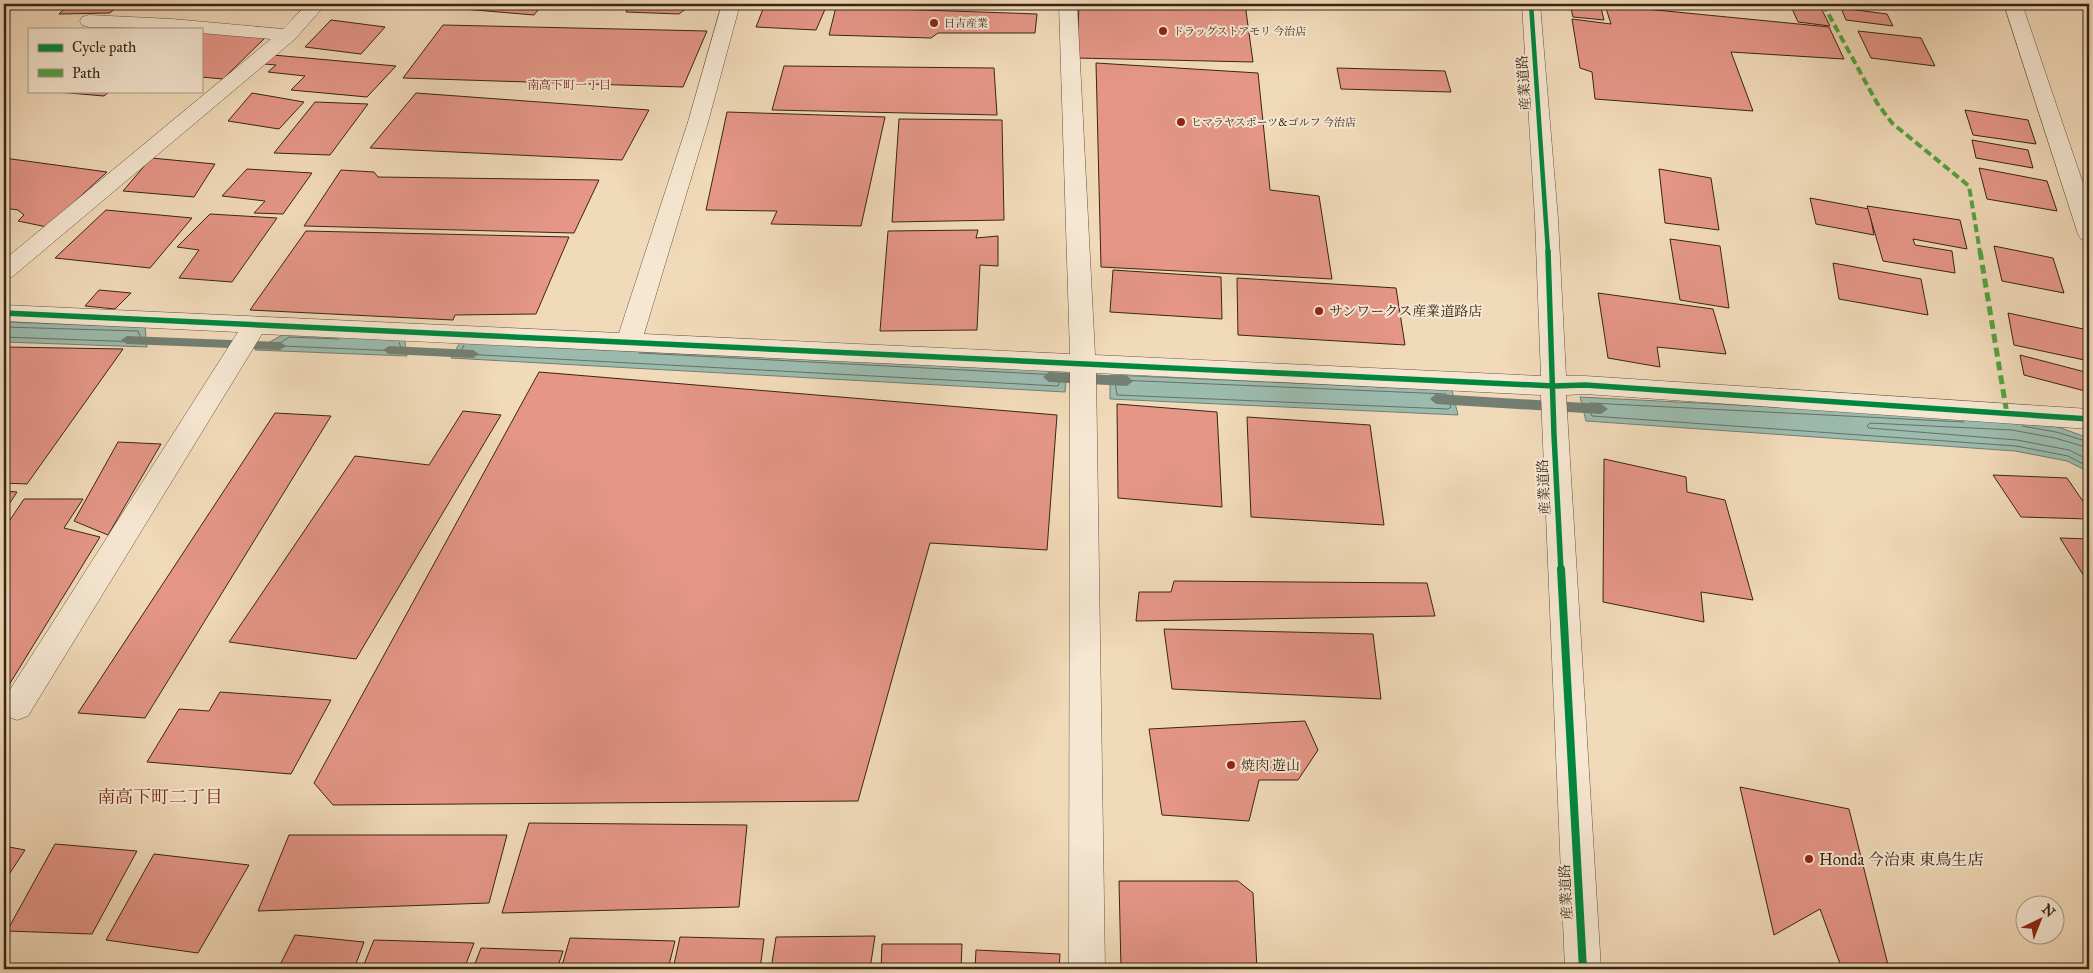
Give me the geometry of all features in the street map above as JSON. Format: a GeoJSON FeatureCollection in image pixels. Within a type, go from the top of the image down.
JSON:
{"type":"FeatureCollection","features":[{"type":"Feature","properties":{"kind":"street"},"geometry":{"type":"LineString","coordinates":[[4,272],[288,35],[317,4]]}},
{"type":"Feature","properties":{"kind":"street"},"geometry":{"type":"LineString","coordinates":[[629,342],[698,122],[731,4]]}},
{"type":"Feature","properties":{"kind":"street"},"geometry":{"type":"LineString","coordinates":[[1068,4],[1083,363],[1087,969]]}},
{"type":"Feature","properties":{"kind":"street","name":"産業道路"},"geometry":{"type":"LineString","coordinates":[[1531,4],[1541,132],[1554,386],[1554,435],[1583,969]]}},
{"type":"Feature","properties":{"kind":"street"},"geometry":{"type":"LineString","coordinates":[[2013,4],[2089,234]]}},
{"type":"Feature","properties":{"kind":"street"},"geometry":{"type":"LineString","coordinates":[[89,21],[172,25],[288,35]]}},
{"type":"Feature","properties":{"kind":"street"},"geometry":{"type":"LineString","coordinates":[[4,313],[1554,386],[1585,385],[2089,419]]}},
{"type":"Feature","properties":{"kind":"street"},"geometry":{"type":"LineString","coordinates":[[17,706],[255,325]]}},
{"type":"Feature","properties":{"kind":"water"},"geometry":{"type":"Polygon","coordinates":[[[4,322],[145,327],[147,347],[4,342],[4,322]]]}},
{"type":"Feature","properties":{"kind":"water"},"geometry":{"type":"Polygon","coordinates":[[[288,332],[404,336],[407,356],[255,350],[288,332]]]}},
{"type":"Feature","properties":{"kind":"water"},"geometry":{"type":"Polygon","coordinates":[[[462,339],[1067,371],[1065,392],[451,358],[462,339]]]}},
{"type":"Feature","properties":{"kind":"water"},"geometry":{"type":"Polygon","coordinates":[[[1110,375],[1452,390],[1458,415],[1110,399],[1110,375]]]}},
{"type":"Feature","properties":{"kind":"water"},"geometry":{"type":"Polygon","coordinates":[[[1580,397],[2013,419],[2058,427],[2089,438],[2089,472],[2067,461],[2015,451],[1586,421],[1580,397]]]}},
{"type":"Feature","properties":{"kind":"building"},"geometry":{"type":"Polygon","coordinates":[[[40,4],[63,4],[60,7],[37,6],[40,4]]]}},
{"type":"Feature","properties":{"kind":"building"},"geometry":{"type":"Polygon","coordinates":[[[70,4],[120,4],[110,13],[59,14],[70,4]]]}},
{"type":"Feature","properties":{"kind":"building"},"geometry":{"type":"Polygon","coordinates":[[[454,4],[543,4],[534,15],[451,8],[454,4]]]}},
{"type":"Feature","properties":{"kind":"building"},"geometry":{"type":"Polygon","coordinates":[[[580,4],[622,4],[620,7],[580,4]]]}},
{"type":"Feature","properties":{"kind":"building"},"geometry":{"type":"Polygon","coordinates":[[[630,4],[692,4],[679,14],[626,12],[630,4]]]}},
{"type":"Feature","properties":{"kind":"building"},"geometry":{"type":"Polygon","coordinates":[[[765,4],[826,7],[816,30],[756,27],[765,4]]]}},
{"type":"Feature","properties":{"kind":"building","name":"ドラッグストアモリ 今治店"},"geometry":{"type":"Polygon","coordinates":[[[1079,4],[1245,4],[1253,62],[1077,58],[1079,4]]]}},
{"type":"Feature","properties":{"kind":"building"},"geometry":{"type":"Polygon","coordinates":[[[1570,4],[1600,4],[1604,20],[1573,17],[1570,4]]]}},
{"type":"Feature","properties":{"kind":"building"},"geometry":{"type":"Polygon","coordinates":[[[1737,4],[1790,4],[1792,9],[1737,4]]]}},
{"type":"Feature","properties":{"kind":"building"},"geometry":{"type":"Polygon","coordinates":[[[1790,4],[1819,4],[1830,26],[1798,22],[1790,4]]]}},
{"type":"Feature","properties":{"kind":"building"},"geometry":{"type":"Polygon","coordinates":[[[1605,5],[1829,27],[1844,59],[1731,52],[1753,111],[1595,99],[1592,72],[1580,68],[1572,19],[1611,24],[1605,5]]]}},
{"type":"Feature","properties":{"kind":"building","name":"日吉産業"},"geometry":{"type":"Polygon","coordinates":[[[836,7],[1037,14],[1035,33],[938,33],[931,38],[829,35],[836,7]]]}},
{"type":"Feature","properties":{"kind":"building"},"geometry":{"type":"Polygon","coordinates":[[[1841,8],[1887,14],[1893,26],[1846,20],[1841,8]]]}},
{"type":"Feature","properties":{"kind":"building"},"geometry":{"type":"Polygon","coordinates":[[[331,20],[385,27],[361,54],[305,47],[331,20]]]}},
{"type":"Feature","properties":{"kind":"building"},"geometry":{"type":"Polygon","coordinates":[[[443,25],[707,31],[683,87],[403,78],[443,25]]]}},
{"type":"Feature","properties":{"kind":"building"},"geometry":{"type":"Polygon","coordinates":[[[1858,31],[1921,38],[1935,66],[1871,58],[1858,31]]]}},
{"type":"Feature","properties":{"kind":"building"},"geometry":{"type":"Polygon","coordinates":[[[202,32],[266,37],[223,79],[202,77],[202,32]]]}},
{"type":"Feature","properties":{"kind":"building"},"geometry":{"type":"Polygon","coordinates":[[[273,55],[396,66],[367,97],[291,90],[305,76],[268,72],[276,65],[264,64],[273,55]]]}},
{"type":"Feature","properties":{"kind":"building","name":"ヒマラヤスポーツ&ゴルフ 今治店"},"geometry":{"type":"Polygon","coordinates":[[[1096,63],[1258,73],[1270,190],[1319,196],[1332,279],[1101,267],[1096,63]]]}},
{"type":"Feature","properties":{"kind":"building"},"geometry":{"type":"Polygon","coordinates":[[[784,66],[994,68],[997,115],[772,110],[784,66]]]}},
{"type":"Feature","properties":{"kind":"building"},"geometry":{"type":"Polygon","coordinates":[[[1337,68],[1445,71],[1451,92],[1341,89],[1337,68]]]}},
{"type":"Feature","properties":{"kind":"building"},"geometry":{"type":"Polygon","coordinates":[[[58,92],[109,92],[104,96],[58,92]]]}},
{"type":"Feature","properties":{"kind":"building"},"geometry":{"type":"Polygon","coordinates":[[[252,93],[304,102],[279,129],[228,121],[252,93]]]}},
{"type":"Feature","properties":{"kind":"building"},"geometry":{"type":"Polygon","coordinates":[[[416,93],[649,110],[622,160],[370,148],[416,93]]]}},
{"type":"Feature","properties":{"kind":"building"},"geometry":{"type":"Polygon","coordinates":[[[315,102],[368,104],[330,155],[274,153],[315,102]]]}},
{"type":"Feature","properties":{"kind":"building"},"geometry":{"type":"Polygon","coordinates":[[[1965,110],[2028,120],[2036,144],[1973,135],[1965,110]]]}},
{"type":"Feature","properties":{"kind":"building"},"geometry":{"type":"Polygon","coordinates":[[[727,112],[885,117],[861,226],[771,224],[777,211],[706,210],[727,112]]]}},
{"type":"Feature","properties":{"kind":"building"},"geometry":{"type":"Polygon","coordinates":[[[899,119],[1002,120],[1004,220],[892,222],[899,119]]]}},
{"type":"Feature","properties":{"kind":"building"},"geometry":{"type":"Polygon","coordinates":[[[1972,140],[2028,150],[2033,168],[1976,158],[1972,140]]]}},
{"type":"Feature","properties":{"kind":"building"},"geometry":{"type":"Polygon","coordinates":[[[4,158],[107,172],[47,227],[18,221],[24,215],[18,210],[4,208],[4,158]]]}},
{"type":"Feature","properties":{"kind":"building"},"geometry":{"type":"Polygon","coordinates":[[[151,158],[215,164],[194,197],[123,191],[151,158]]]}},
{"type":"Feature","properties":{"kind":"building"},"geometry":{"type":"Polygon","coordinates":[[[1979,168],[2047,181],[2057,211],[1987,199],[1979,168]]]}},
{"type":"Feature","properties":{"kind":"building"},"geometry":{"type":"Polygon","coordinates":[[[247,169],[312,173],[283,214],[254,213],[265,201],[222,196],[247,169]]]}},
{"type":"Feature","properties":{"kind":"building"},"geometry":{"type":"Polygon","coordinates":[[[1659,169],[1711,178],[1719,230],[1665,223],[1659,169]]]}},
{"type":"Feature","properties":{"kind":"building"},"geometry":{"type":"Polygon","coordinates":[[[341,170],[374,172],[378,177],[599,180],[574,233],[304,226],[341,170]]]}},
{"type":"Feature","properties":{"kind":"building"},"geometry":{"type":"Polygon","coordinates":[[[1810,198],[1869,209],[1874,235],[1816,224],[1810,198]]]}},
{"type":"Feature","properties":{"kind":"building"},"geometry":{"type":"Polygon","coordinates":[[[1867,206],[1960,220],[1967,249],[1913,239],[1915,245],[1952,251],[1955,273],[1883,261],[1867,206]]]}},
{"type":"Feature","properties":{"kind":"building"},"geometry":{"type":"Polygon","coordinates":[[[106,210],[192,218],[150,268],[55,258],[106,210]]]}},
{"type":"Feature","properties":{"kind":"building"},"geometry":{"type":"Polygon","coordinates":[[[210,214],[277,218],[232,282],[179,278],[199,250],[177,247],[210,214]]]}},
{"type":"Feature","properties":{"kind":"building"},"geometry":{"type":"Polygon","coordinates":[[[978,230],[976,238],[998,236],[998,266],[980,265],[977,330],[880,331],[888,231],[978,230]]]}},
{"type":"Feature","properties":{"kind":"building"},"geometry":{"type":"Polygon","coordinates":[[[306,231],[569,237],[536,314],[455,315],[453,320],[250,310],[306,231]]]}},
{"type":"Feature","properties":{"kind":"building"},"geometry":{"type":"Polygon","coordinates":[[[1670,239],[1720,246],[1729,308],[1680,300],[1670,239]]]}},
{"type":"Feature","properties":{"kind":"building"},"geometry":{"type":"Polygon","coordinates":[[[1994,246],[2053,258],[2064,293],[2002,281],[1994,246]]]}},
{"type":"Feature","properties":{"kind":"building"},"geometry":{"type":"Polygon","coordinates":[[[1833,263],[1921,279],[1928,315],[1839,299],[1833,263]]]}},
{"type":"Feature","properties":{"kind":"building"},"geometry":{"type":"Polygon","coordinates":[[[1113,270],[1221,277],[1222,319],[1110,312],[1113,270]]]}},
{"type":"Feature","properties":{"kind":"building","name":"サンワークス産業道路店"},"geometry":{"type":"Polygon","coordinates":[[[1237,278],[1396,288],[1405,345],[1238,335],[1237,278]]]}},
{"type":"Feature","properties":{"kind":"building"},"geometry":{"type":"Polygon","coordinates":[[[99,290],[131,293],[115,309],[85,306],[99,290]]]}},
{"type":"Feature","properties":{"kind":"building"},"geometry":{"type":"Polygon","coordinates":[[[1598,293],[1713,309],[1726,354],[1657,347],[1660,367],[1608,358],[1598,293]]]}},
{"type":"Feature","properties":{"kind":"building"},"geometry":{"type":"Polygon","coordinates":[[[2008,313],[2088,330],[2089,361],[2014,345],[2008,313]]]}},
{"type":"Feature","properties":{"kind":"building"},"geometry":{"type":"Polygon","coordinates":[[[4,347],[123,349],[27,484],[4,483],[4,347]]]}},
{"type":"Feature","properties":{"kind":"building"},"geometry":{"type":"Polygon","coordinates":[[[2020,355],[2089,373],[2089,392],[2024,375],[2020,355]]]}},
{"type":"Feature","properties":{"kind":"building"},"geometry":{"type":"Polygon","coordinates":[[[539,372],[1057,415],[1047,550],[930,543],[858,801],[333,805],[314,783],[539,372]]]}},
{"type":"Feature","properties":{"kind":"building"},"geometry":{"type":"Polygon","coordinates":[[[1117,404],[1217,412],[1222,507],[1118,498],[1117,404]]]}},
{"type":"Feature","properties":{"kind":"building"},"geometry":{"type":"Polygon","coordinates":[[[463,411],[501,415],[356,659],[229,642],[355,456],[429,465],[463,411]]]}},
{"type":"Feature","properties":{"kind":"building"},"geometry":{"type":"Polygon","coordinates":[[[275,413],[331,416],[145,718],[78,713],[275,413]]]}},
{"type":"Feature","properties":{"kind":"building"},"geometry":{"type":"Polygon","coordinates":[[[1247,417],[1370,425],[1384,525],[1251,517],[1247,417]]]}},
{"type":"Feature","properties":{"kind":"building"},"geometry":{"type":"Polygon","coordinates":[[[118,442],[161,444],[108,535],[74,521],[118,442]]]}},
{"type":"Feature","properties":{"kind":"building"},"geometry":{"type":"Polygon","coordinates":[[[1604,459],[1686,477],[1687,492],[1725,500],[1753,600],[1701,592],[1704,622],[1603,602],[1604,459]]]}},
{"type":"Feature","properties":{"kind":"building"},"geometry":{"type":"Polygon","coordinates":[[[1993,475],[2067,478],[2089,510],[2089,519],[2021,517],[1993,475]]]}},
{"type":"Feature","properties":{"kind":"building"},"geometry":{"type":"Polygon","coordinates":[[[4,491],[17,492],[4,512],[4,491]]]}},
{"type":"Feature","properties":{"kind":"building"},"geometry":{"type":"Polygon","coordinates":[[[24,499],[83,499],[64,528],[100,537],[4,693],[4,529],[24,499]]]}},
{"type":"Feature","properties":{"kind":"building"},"geometry":{"type":"Polygon","coordinates":[[[2060,538],[2089,539],[2089,584],[2060,538]]]}},
{"type":"Feature","properties":{"kind":"building"},"geometry":{"type":"Polygon","coordinates":[[[1174,581],[1427,583],[1435,616],[1136,621],[1139,592],[1171,592],[1174,581]]]}},
{"type":"Feature","properties":{"kind":"building"},"geometry":{"type":"Polygon","coordinates":[[[1164,629],[1373,634],[1381,699],[1172,689],[1164,629]]]}},
{"type":"Feature","properties":{"kind":"building"},"geometry":{"type":"Polygon","coordinates":[[[220,692],[331,700],[291,774],[147,762],[179,709],[209,711],[220,692]]]}},
{"type":"Feature","properties":{"kind":"building","name":"焼肉 遊山"},"geometry":{"type":"Polygon","coordinates":[[[1305,721],[1318,750],[1298,780],[1259,780],[1249,821],[1162,815],[1149,729],[1305,721]]]}},
{"type":"Feature","properties":{"kind":"building","name":"Honda 今治東 東鳥生店"},"geometry":{"type":"Polygon","coordinates":[[[1740,787],[1849,809],[1889,969],[1842,969],[1820,909],[1774,935],[1740,787]]]}},
{"type":"Feature","properties":{"kind":"building"},"geometry":{"type":"Polygon","coordinates":[[[529,823],[747,825],[739,907],[502,913],[529,823]]]}},
{"type":"Feature","properties":{"kind":"building"},"geometry":{"type":"Polygon","coordinates":[[[289,835],[507,835],[489,903],[258,911],[289,835]]]}},
{"type":"Feature","properties":{"kind":"building"},"geometry":{"type":"Polygon","coordinates":[[[55,844],[137,851],[92,934],[7,931],[55,844]]]}},
{"type":"Feature","properties":{"kind":"building"},"geometry":{"type":"Polygon","coordinates":[[[4,846],[25,850],[4,882],[4,846]]]}},
{"type":"Feature","properties":{"kind":"building"},"geometry":{"type":"Polygon","coordinates":[[[154,854],[249,865],[198,953],[106,940],[154,854]]]}},
{"type":"Feature","properties":{"kind":"building"},"geometry":{"type":"Polygon","coordinates":[[[1119,881],[1238,881],[1253,893],[1257,969],[1121,969],[1119,881]]]}},
{"type":"Feature","properties":{"kind":"building"},"geometry":{"type":"Polygon","coordinates":[[[295,935],[364,942],[354,969],[278,969],[295,935]]]}},
{"type":"Feature","properties":{"kind":"building"},"geometry":{"type":"Polygon","coordinates":[[[875,936],[870,969],[771,969],[776,937],[875,936]]]}},
{"type":"Feature","properties":{"kind":"building"},"geometry":{"type":"Polygon","coordinates":[[[680,937],[764,939],[760,969],[673,969],[680,937]]]}},
{"type":"Feature","properties":{"kind":"building"},"geometry":{"type":"Polygon","coordinates":[[[570,938],[675,941],[668,969],[561,969],[570,938]]]}},
{"type":"Feature","properties":{"kind":"building"},"geometry":{"type":"Polygon","coordinates":[[[374,940],[474,943],[464,969],[362,969],[374,940]]]}},
{"type":"Feature","properties":{"kind":"building"},"geometry":{"type":"Polygon","coordinates":[[[882,944],[962,944],[961,969],[881,969],[882,944]]]}},
{"type":"Feature","properties":{"kind":"building"},"geometry":{"type":"Polygon","coordinates":[[[481,948],[563,951],[557,969],[473,969],[481,948]]]}},
{"type":"Feature","properties":{"kind":"building"},"geometry":{"type":"Polygon","coordinates":[[[976,950],[1060,954],[1059,969],[975,969],[976,950]]]}},
{"type":"Feature","properties":{"kind":"waterway"},"geometry":{"type":"LineString","coordinates":[[127,340],[280,346]]}},
{"type":"Feature","properties":{"kind":"waterway"},"geometry":{"type":"LineString","coordinates":[[389,350],[473,354]]}},
{"type":"Feature","properties":{"kind":"waterway"},"geometry":{"type":"LineString","coordinates":[[1049,377],[1127,381]]}},
{"type":"Feature","properties":{"kind":"waterway"},"geometry":{"type":"LineString","coordinates":[[1436,399],[1601,409]]}},
{"type":"Feature","properties":{"kind":"marked path"},"geometry":{"type":"LineString","coordinates":[[1823,4],[1877,103],[1892,123],[1969,186],[2007,414]]}},
{"type":"Feature","properties":{"kind":"cycle path"},"geometry":{"type":"LineString","coordinates":[[1531,4],[1550,273],[1554,435],[1583,969]]}},
{"type":"Feature","properties":{"kind":"cycle path"},"geometry":{"type":"LineString","coordinates":[[4,313],[1554,386],[1585,385],[2089,419]]}},
{"type":"Feature","properties":{"kind":"place","name":"日吉産業"},"geometry":{"type":"Point","coordinates":[934,23]}},
{"type":"Feature","properties":{"kind":"place","name":"ドラッグストアモリ 今治店"},"geometry":{"type":"Point","coordinates":[1163,31]}},
{"type":"Feature","properties":{"kind":"place","name":"ヒマラヤスポーツ&ゴルフ 今治店"},"geometry":{"type":"Point","coordinates":[1181,122]}},
{"type":"Feature","properties":{"kind":"place","name":"サンワークス産業道路店"},"geometry":{"type":"Point","coordinates":[1319,311]}},
{"type":"Feature","properties":{"kind":"place","name":"焼肉 遊山"},"geometry":{"type":"Point","coordinates":[1231,765]}},
{"type":"Feature","properties":{"kind":"place","name":"Honda 今治東 東鳥生店"},"geometry":{"type":"Point","coordinates":[1809,859]}},
{"type":"Feature","properties":{"kind":"district","name":"南高下町一丁目"},"geometry":{"type":"Point","coordinates":[569,85]}},
{"type":"Feature","properties":{"kind":"district","name":"南高下町二丁目"},"geometry":{"type":"Point","coordinates":[160,797]}}]}
